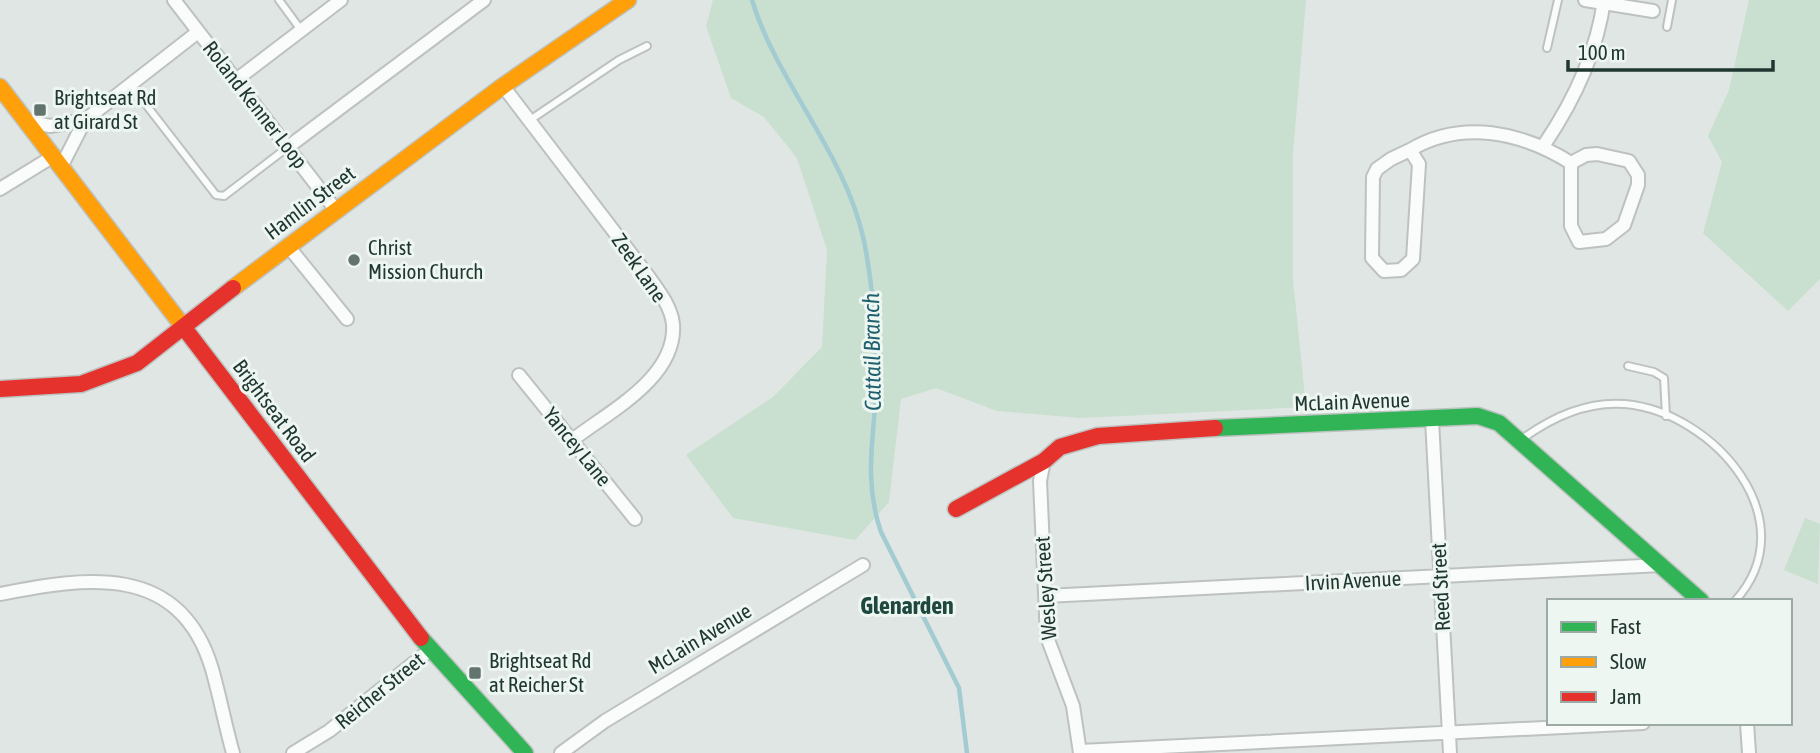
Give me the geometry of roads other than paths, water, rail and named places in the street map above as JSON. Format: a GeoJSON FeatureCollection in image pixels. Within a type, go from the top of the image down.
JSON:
{"type":"FeatureCollection","features":[{"type":"Feature","properties":{"kind":"street","name":"Roland Kenner Loop"},"geometry":{"type":"LineString","coordinates":[[174,0],[335,209]]}},
{"type":"Feature","properties":{"kind":"street"},"geometry":{"type":"LineString","coordinates":[[236,80],[341,0]]}},
{"type":"Feature","properties":{"kind":"street"},"geometry":{"type":"LineString","coordinates":[[288,147],[484,0]]}},
{"type":"Feature","properties":{"kind":"street","name":"Hamlin Street"},"geometry":{"type":"LineString","coordinates":[[0,389],[59,387],[96,381],[137,363],[335,209],[503,86],[628,0]]}},
{"type":"Feature","properties":{"kind":"street"},"geometry":{"type":"LineString","coordinates":[[1585,0],[1653,11]]}},
{"type":"Feature","properties":{"kind":"street"},"geometry":{"type":"LineString","coordinates":[[1544,145],[1578,87],[1604,2]]}},
{"type":"Feature","properties":{"kind":"street"},"geometry":{"type":"LineString","coordinates":[[0,189],[57,162],[85,120],[198,32]]}},
{"type":"Feature","properties":{"kind":"street","name":"Brightseat Road"},"geometry":{"type":"LineString","coordinates":[[0,86],[430,650],[525,753]]}},
{"type":"Feature","properties":{"kind":"street","name":"Zeek Lane"},"geometry":{"type":"LineString","coordinates":[[503,86],[648,276],[665,302],[673,323],[669,352],[653,378],[572,441]]}},
{"type":"Feature","properties":{"kind":"street"},"geometry":{"type":"LineString","coordinates":[[25,121],[50,126],[85,120]]}},
{"type":"Feature","properties":{"kind":"street"},"geometry":{"type":"LineString","coordinates":[[1410,150],[1419,164],[1413,259],[1401,270],[1384,271],[1372,258],[1371,183],[1377,169],[1410,150],[1430,139],[1455,133],[1496,133],[1544,145],[1571,163]]}},
{"type":"Feature","properties":{"kind":"street"},"geometry":{"type":"LineString","coordinates":[[1597,154],[1629,161],[1635,167],[1638,185],[1624,225],[1612,237],[1578,242],[1573,233],[1571,163],[1586,155],[1597,154]]}},
{"type":"Feature","properties":{"kind":"street"},"geometry":{"type":"LineString","coordinates":[[288,246],[347,319]]}},
{"type":"Feature","properties":{"kind":"street","name":"Yancey Lane"},"geometry":{"type":"LineString","coordinates":[[519,375],[635,519]]}},
{"type":"Feature","properties":{"kind":"street","name":"McLain Avenue"},"geometry":{"type":"LineString","coordinates":[[956,509],[1044,461],[1050,454],[1070,443],[1118,433],[1478,416],[1499,423],[1521,440],[1699,599]]}},
{"type":"Feature","properties":{"kind":"street","name":"Reed Street"},"geometry":{"type":"LineString","coordinates":[[1432,420],[1450,753]]}},
{"type":"Feature","properties":{"kind":"street","name":"Wesley Street"},"geometry":{"type":"LineString","coordinates":[[1044,461],[1040,481],[1049,647],[1073,706],[1080,752]]}},
{"type":"Feature","properties":{"kind":"street","name":"McLain Avenue"},"geometry":{"type":"LineString","coordinates":[[561,753],[605,722],[863,565]]}},
{"type":"Feature","properties":{"kind":"street","name":"Irvin Avenue"},"geometry":{"type":"LineString","coordinates":[[1046,596],[1661,565]]}},
{"type":"Feature","properties":{"kind":"street"},"geometry":{"type":"LineString","coordinates":[[0,594],[74,582],[109,580],[137,586],[160,597],[185,620],[203,648],[233,753]]}},
{"type":"Feature","properties":{"kind":"street","name":"Reicher Street"},"geometry":{"type":"LineString","coordinates":[[293,753],[329,731],[430,650]]}},
{"type":"Feature","properties":{"kind":"street"},"geometry":{"type":"LineString","coordinates":[[1080,752],[1604,725]]}},
{"type":"Feature","properties":{"kind":"street"},"geometry":{"type":"LineString","coordinates":[[1747,725],[1749,753]]}},
{"type":"Feature","properties":{"kind":"lane"},"geometry":{"type":"LineString","coordinates":[[279,0],[301,30]]}},
{"type":"Feature","properties":{"kind":"lane"},"geometry":{"type":"LineString","coordinates":[[1547,48],[1558,0]]}},
{"type":"Feature","properties":{"kind":"lane"},"geometry":{"type":"LineString","coordinates":[[1667,27],[1672,0]]}},
{"type":"Feature","properties":{"kind":"lane"},"geometry":{"type":"LineString","coordinates":[[1653,11],[1670,12]]}},
{"type":"Feature","properties":{"kind":"lane"},"geometry":{"type":"LineString","coordinates":[[530,120],[619,60],[647,46]]}},
{"type":"Feature","properties":{"kind":"lane"},"geometry":{"type":"LineString","coordinates":[[130,84],[216,195],[224,196],[288,147]]}},
{"type":"Feature","properties":{"kind":"lane"},"geometry":{"type":"LineString","coordinates":[[1629,366],[1654,372],[1664,378],[1666,416]]}},
{"type":"Feature","properties":{"kind":"lane"},"geometry":{"type":"LineString","coordinates":[[1521,440],[1550,419],[1600,405],[1626,404],[1666,416],[1700,433],[1723,450],[1740,476],[1756,509],[1762,538],[1759,556],[1751,580],[1737,599]]}},
{"type":"Feature","properties":{"kind":"waterway","name":"Cattail Branch"},"geometry":{"type":"LineString","coordinates":[[752,0],[763,31],[827,148],[855,209],[867,256],[876,336],[877,368],[871,470],[875,511],[881,532],[959,688],[967,753]]}},
{"type":"Feature","properties":{"kind":"place","name":"Brightseat Rd at Girard St"},"geometry":{"type":"Point","coordinates":[40,110]}},
{"type":"Feature","properties":{"kind":"place","name":"Christ Mission Church"},"geometry":{"type":"Point","coordinates":[354,260]}},
{"type":"Feature","properties":{"kind":"place","name":"Brightseat Rd at Reicher St"},"geometry":{"type":"Point","coordinates":[475,673]}},
{"type":"Feature","properties":{"kind":"district","name":"Glenarden"},"geometry":{"type":"Point","coordinates":[907,606]}}]}
